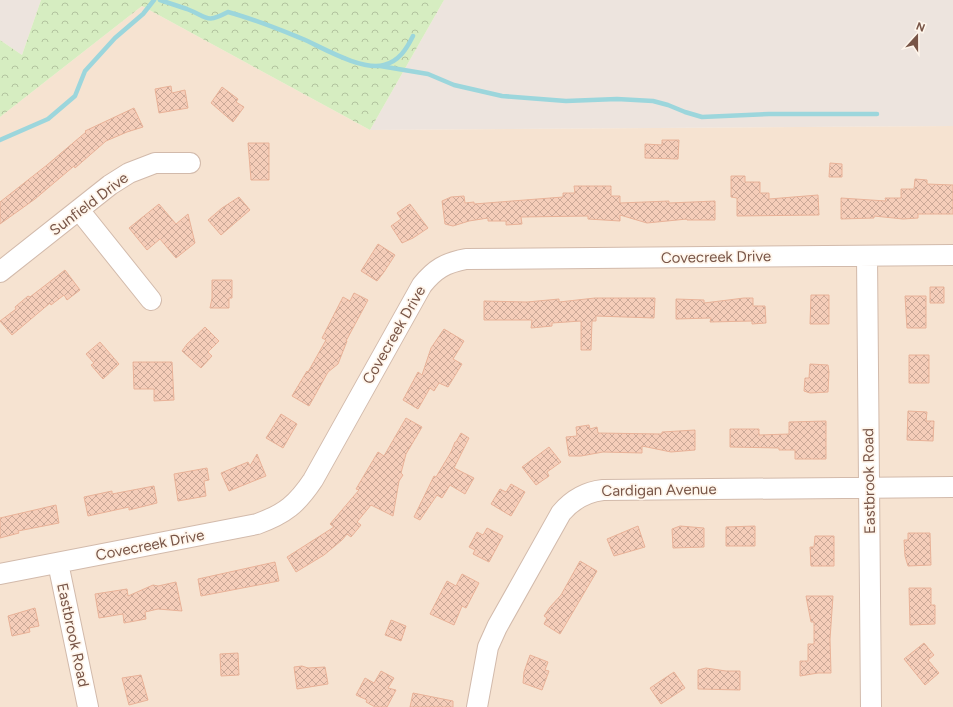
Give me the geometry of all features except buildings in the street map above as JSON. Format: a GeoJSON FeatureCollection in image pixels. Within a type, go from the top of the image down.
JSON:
{"type":"FeatureCollection","features":[{"type":"Feature","properties":{"kind":"street","name":"Sunfield Drive"},"geometry":{"type":"LineString","coordinates":[[0,272],[110,185],[128,173],[155,163],[190,162]]}},
{"type":"Feature","properties":{"kind":"street"},"geometry":{"type":"LineString","coordinates":[[79,210],[151,300]]}},
{"type":"Feature","properties":{"kind":"street","name":"Covecreek Drive"},"geometry":{"type":"LineString","coordinates":[[0,574],[257,524],[288,509],[302,496],[313,480],[422,285],[437,269],[451,262],[466,260],[953,255]]}},
{"type":"Feature","properties":{"kind":"street","name":"Eastbrook Road"},"geometry":{"type":"LineString","coordinates":[[867,256],[871,707]]}},
{"type":"Feature","properties":{"kind":"street","name":"Cardigan Avenue"},"geometry":{"type":"LineString","coordinates":[[477,707],[488,647],[497,626],[561,513],[579,497],[594,491],[603,490],[953,487]]}},
{"type":"Feature","properties":{"kind":"street","name":"Eastbrook Road"},"geometry":{"type":"LineString","coordinates":[[58,563],[88,707]]}},
{"type":"Feature","properties":{"kind":"shaded area"},"geometry":{"type":"Polygon","coordinates":[[[0,0],[41,0],[22,55],[0,40],[0,0]]]}},
{"type":"Feature","properties":{"kind":"shaded area"},"geometry":{"type":"Polygon","coordinates":[[[444,0],[953,0],[953,126],[370,130],[444,0]]]}},
{"type":"Feature","properties":{"kind":"shaded area"},"geometry":{"type":"Polygon","coordinates":[[[142,6],[370,130],[953,126],[953,707],[0,707],[0,117],[142,6]]]}},
{"type":"Feature","properties":{"kind":"green space"},"geometry":{"type":"Polygon","coordinates":[[[41,0],[444,0],[370,130],[142,6],[0,117],[0,40],[22,55],[41,0]]]}},
{"type":"Feature","properties":{"kind":"waterway"},"geometry":{"type":"LineString","coordinates":[[0,140],[48,119],[75,96],[85,71],[115,38],[143,14],[154,0]]}},
{"type":"Feature","properties":{"kind":"waterway"},"geometry":{"type":"LineString","coordinates":[[160,0],[187,9],[207,18],[215,18],[228,12],[238,15],[266,24],[303,39],[343,58],[365,65],[384,65],[394,61],[405,50],[413,36]]}},
{"type":"Feature","properties":{"kind":"waterway"},"geometry":{"type":"LineString","coordinates":[[380,66],[428,74],[454,85],[502,96],[566,101],[617,99],[653,101],[702,117],[769,114],[877,114]]}}]}
